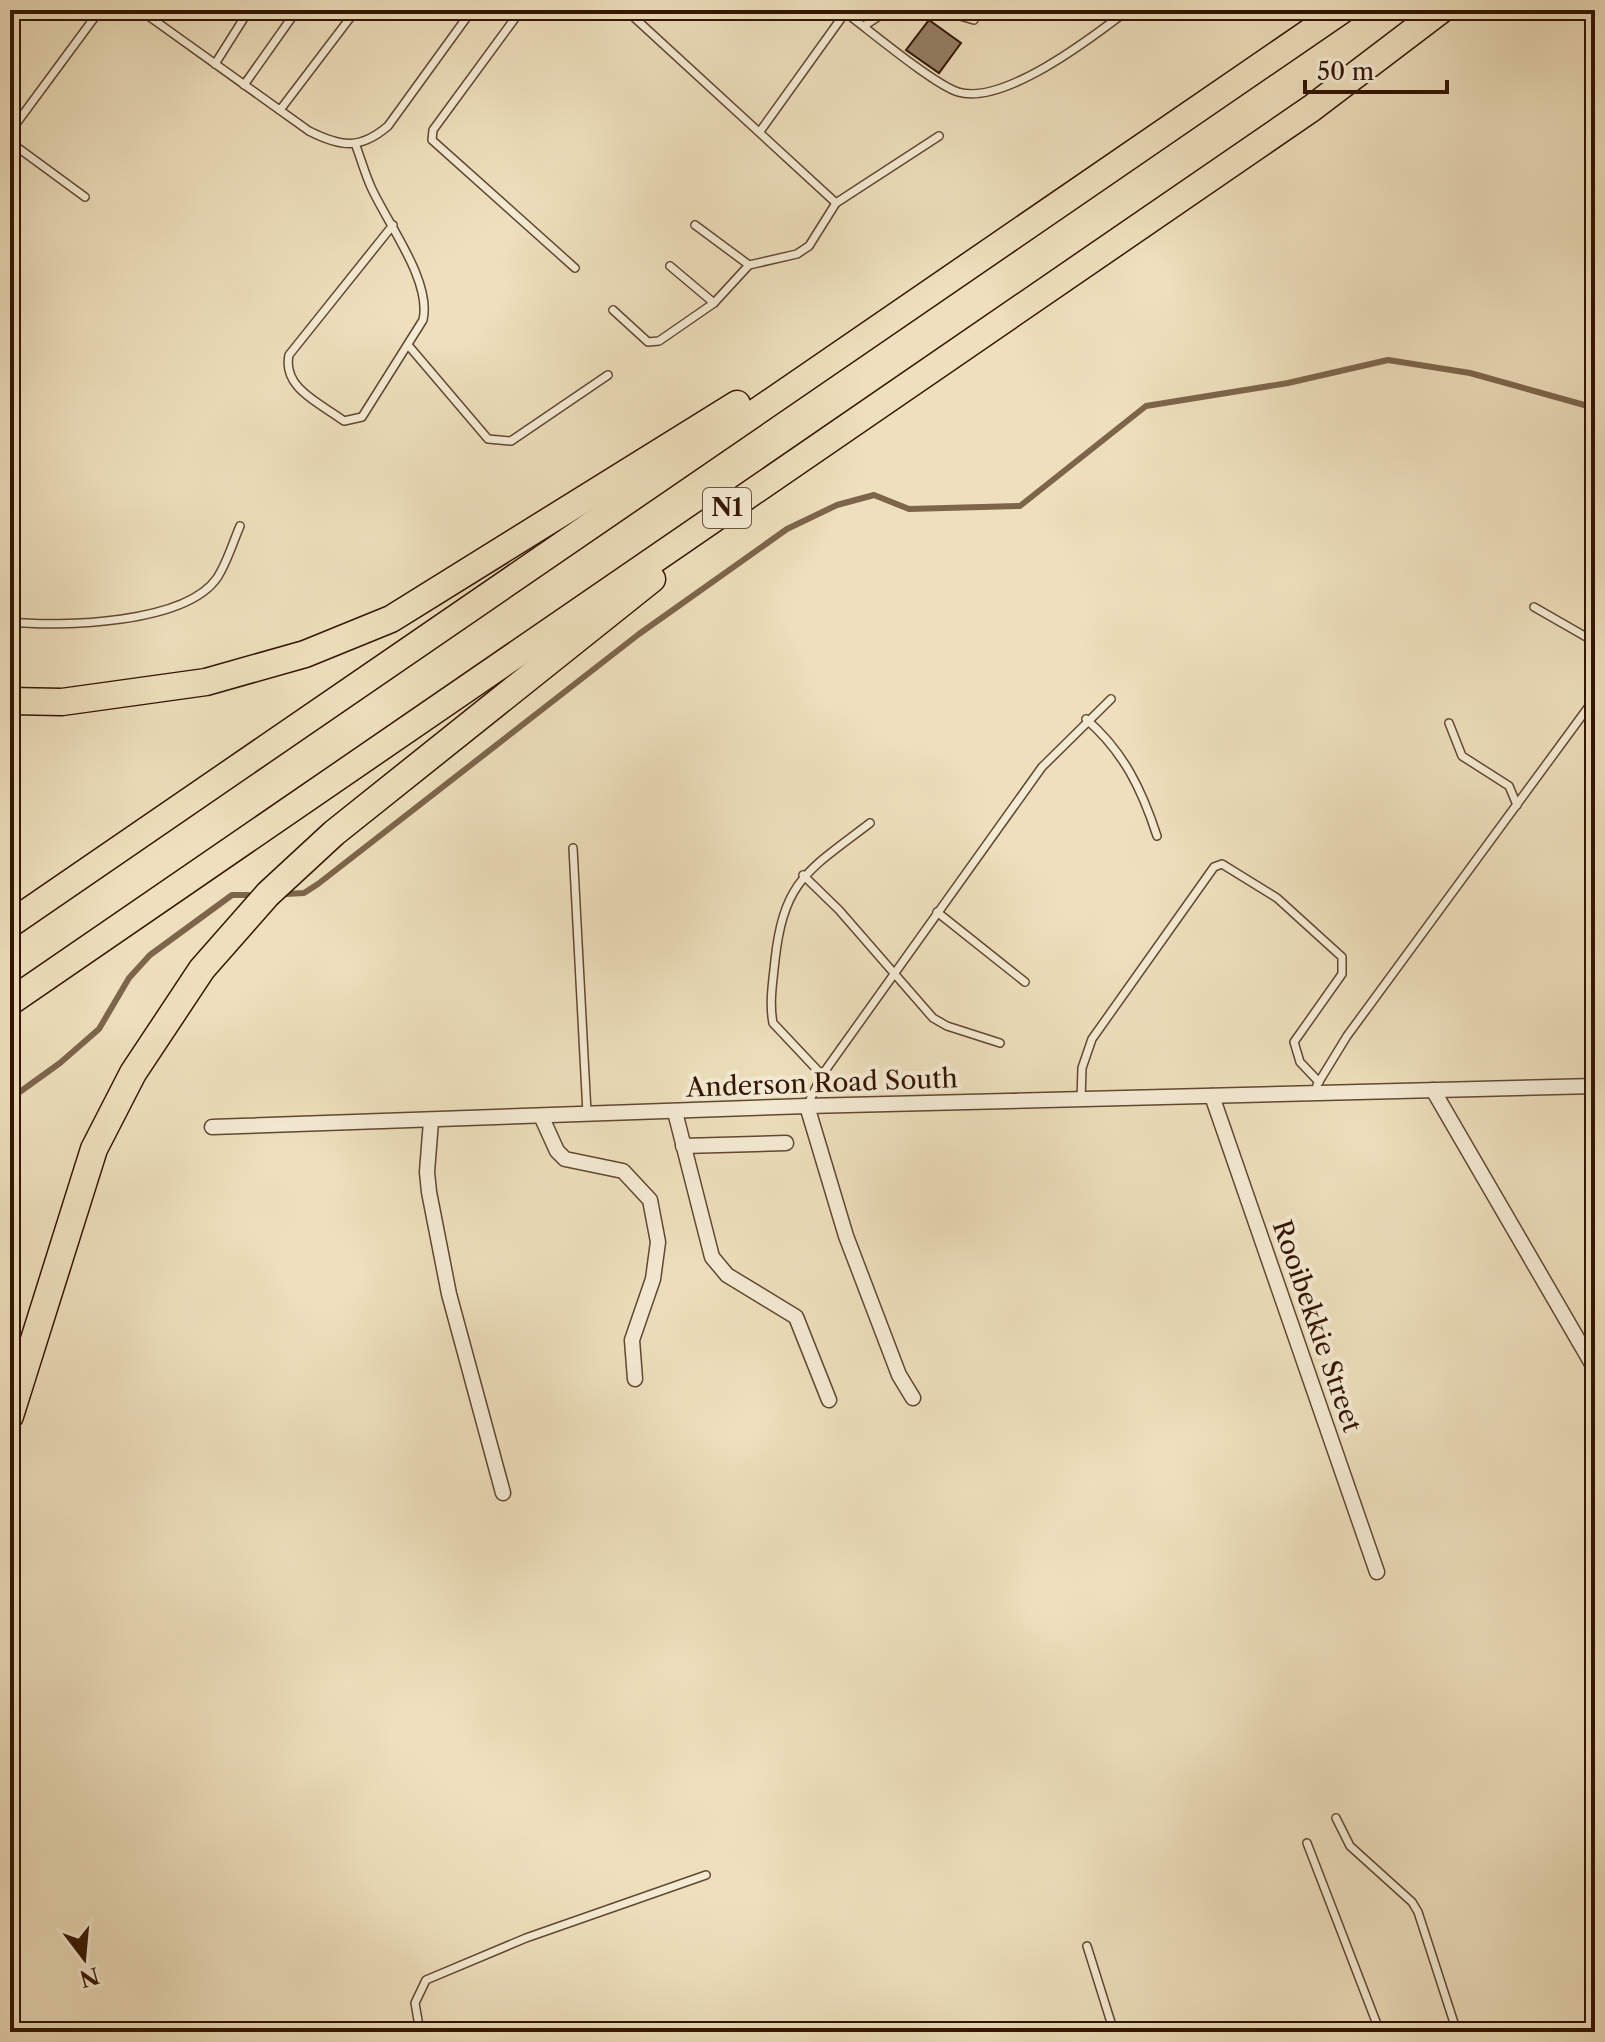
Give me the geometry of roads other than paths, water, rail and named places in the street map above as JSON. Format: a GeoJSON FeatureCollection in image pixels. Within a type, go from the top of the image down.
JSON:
{"type":"FeatureCollection","features":[{"type":"Feature","properties":{"kind":"highway","name":"N1"},"geometry":{"type":"LineString","coordinates":[[10,924],[1342,10]]}},
{"type":"Feature","properties":{"kind":"highway","name":"N1"},"geometry":{"type":"LineString","coordinates":[[10,1002],[1312,108],[1441,10]]}},
{"type":"Feature","properties":{"kind":"highway"},"geometry":{"type":"LineString","coordinates":[[10,701],[62,702],[206,682],[305,654],[391,619],[1007,238]]}},
{"type":"Feature","properties":{"kind":"highway"},"geometry":{"type":"LineString","coordinates":[[10,1416],[94,1149],[133,1073],[202,969],[268,894],[334,833],[823,442]]}},
{"type":"Feature","properties":{"kind":"street","name":"Anderson Road South"},"geometry":{"type":"LineString","coordinates":[[212,1127],[542,1118],[807,1106],[1212,1096],[1315,1088],[1433,1090],[1595,1086]]}},
{"type":"Feature","properties":{"kind":"street"},"geometry":{"type":"LineString","coordinates":[[1433,1090],[1595,1369]]}},
{"type":"Feature","properties":{"kind":"street","name":"Rooibekkie Street"},"geometry":{"type":"LineString","coordinates":[[1212,1096],[1377,1572]]}},
{"type":"Feature","properties":{"kind":"street"},"geometry":{"type":"LineString","coordinates":[[807,1106],[846,1236],[899,1375],[913,1398]]}},
{"type":"Feature","properties":{"kind":"street"},"geometry":{"type":"LineString","coordinates":[[675,1112],[712,1257],[727,1275],[796,1317],[829,1400]]}},
{"type":"Feature","properties":{"kind":"street"},"geometry":{"type":"LineString","coordinates":[[542,1118],[559,1155],[623,1171],[650,1200],[658,1242],[653,1279],[632,1340],[635,1379]]}},
{"type":"Feature","properties":{"kind":"street"},"geometry":{"type":"LineString","coordinates":[[431,1121],[426,1180],[449,1294],[503,1493]]}},
{"type":"Feature","properties":{"kind":"street"},"geometry":{"type":"LineString","coordinates":[[683,1146],[786,1143]]}},
{"type":"Feature","properties":{"kind":"lane"},"geometry":{"type":"LineString","coordinates":[[10,18],[16,10]]}},
{"type":"Feature","properties":{"kind":"lane"},"geometry":{"type":"LineString","coordinates":[[10,132],[100,10]]}},
{"type":"Feature","properties":{"kind":"lane"},"geometry":{"type":"LineString","coordinates":[[140,10],[280,110],[335,144],[356,146],[373,139],[388,126],[472,10]]}},
{"type":"Feature","properties":{"kind":"lane"},"geometry":{"type":"LineString","coordinates":[[215,64],[249,10]]}},
{"type":"Feature","properties":{"kind":"lane"},"geometry":{"type":"LineString","coordinates":[[244,85],[297,10]]}},
{"type":"Feature","properties":{"kind":"lane"},"geometry":{"type":"LineString","coordinates":[[280,110],[356,10]]}},
{"type":"Feature","properties":{"kind":"lane"},"geometry":{"type":"LineString","coordinates":[[521,10],[433,130],[432,140],[575,268]]}},
{"type":"Feature","properties":{"kind":"lane"},"geometry":{"type":"LineString","coordinates":[[626,10],[761,130],[836,203]]}},
{"type":"Feature","properties":{"kind":"lane"},"geometry":{"type":"LineString","coordinates":[[864,26],[888,10]]}},
{"type":"Feature","properties":{"kind":"lane"},"geometry":{"type":"LineString","coordinates":[[939,10],[974,20]]}},
{"type":"Feature","properties":{"kind":"lane"},"geometry":{"type":"LineString","coordinates":[[761,130],[843,11],[948,87],[971,94],[1025,78],[1059,60],[1128,10]]}},
{"type":"Feature","properties":{"kind":"lane"},"geometry":{"type":"LineString","coordinates":[[613,310],[651,343],[714,303],[749,265],[797,254],[809,246],[836,203],[939,136]]}},
{"type":"Feature","properties":{"kind":"lane"},"geometry":{"type":"LineString","coordinates":[[10,142],[85,197]]}},
{"type":"Feature","properties":{"kind":"lane"},"geometry":{"type":"LineString","coordinates":[[356,146],[372,190],[393,225],[426,309],[423,320],[362,417],[344,421],[291,382],[286,370],[289,355],[393,225]]}},
{"type":"Feature","properties":{"kind":"lane"},"geometry":{"type":"LineString","coordinates":[[695,225],[749,265]]}},
{"type":"Feature","properties":{"kind":"lane"},"geometry":{"type":"LineString","coordinates":[[670,266],[714,303]]}},
{"type":"Feature","properties":{"kind":"lane"},"geometry":{"type":"LineString","coordinates":[[408,345],[488,439],[498,442],[511,441],[608,375]]}},
{"type":"Feature","properties":{"kind":"lane"},"geometry":{"type":"LineString","coordinates":[[10,622],[37,624],[173,609],[199,596],[217,578],[240,526]]}},
{"type":"Feature","properties":{"kind":"lane"},"geometry":{"type":"LineString","coordinates":[[1534,607],[1595,642]]}},
{"type":"Feature","properties":{"kind":"lane"},"geometry":{"type":"LineString","coordinates":[[1081,1100],[1082,1068],[1092,1039],[1214,867],[1222,864],[1277,898],[1342,957],[1342,974],[1294,1042],[1300,1062],[1315,1088],[1347,1036],[1595,698]]}},
{"type":"Feature","properties":{"kind":"lane"},"geometry":{"type":"LineString","coordinates":[[807,1106],[822,1075],[1042,767],[1086,719],[1111,699]]}},
{"type":"Feature","properties":{"kind":"lane"},"geometry":{"type":"LineString","coordinates":[[1086,719],[1103,734],[1138,782],[1157,836]]}},
{"type":"Feature","properties":{"kind":"lane"},"geometry":{"type":"LineString","coordinates":[[1449,723],[1462,756],[1509,786],[1517,805]]}},
{"type":"Feature","properties":{"kind":"lane"},"geometry":{"type":"LineString","coordinates":[[822,1075],[776,1028],[772,1016],[779,920],[803,875],[870,823]]}},
{"type":"Feature","properties":{"kind":"lane"},"geometry":{"type":"LineString","coordinates":[[573,848],[587,1116]]}},
{"type":"Feature","properties":{"kind":"lane"},"geometry":{"type":"LineString","coordinates":[[803,875],[839,910],[933,1018],[947,1026],[1000,1043]]}},
{"type":"Feature","properties":{"kind":"lane"},"geometry":{"type":"LineString","coordinates":[[937,912],[1025,982]]}},
{"type":"Feature","properties":{"kind":"lane"},"geometry":{"type":"LineString","coordinates":[[1336,1818],[1350,1846],[1412,1902],[1418,1912],[1457,2032]]}},
{"type":"Feature","properties":{"kind":"lane"},"geometry":{"type":"LineString","coordinates":[[1307,1843],[1380,2032]]}},
{"type":"Feature","properties":{"kind":"lane"},"geometry":{"type":"LineString","coordinates":[[420,2032],[415,2003],[426,1980],[526,1938],[706,1875]]}},
{"type":"Feature","properties":{"kind":"lane"},"geometry":{"type":"LineString","coordinates":[[1087,1946],[1114,2032]]}},
{"type":"Feature","properties":{"kind":"waterway"},"geometry":{"type":"LineString","coordinates":[[286,894],[304,893],[318,884],[639,634],[787,529],[837,505],[874,495],[909,509],[1020,506],[1146,406],[1288,383],[1388,360],[1470,373],[1595,408]]}},
{"type":"Feature","properties":{"kind":"waterway"},"geometry":{"type":"LineString","coordinates":[[10,1099],[60,1063],[99,1029],[129,978],[150,955],[232,895],[248,895]]}}]}
